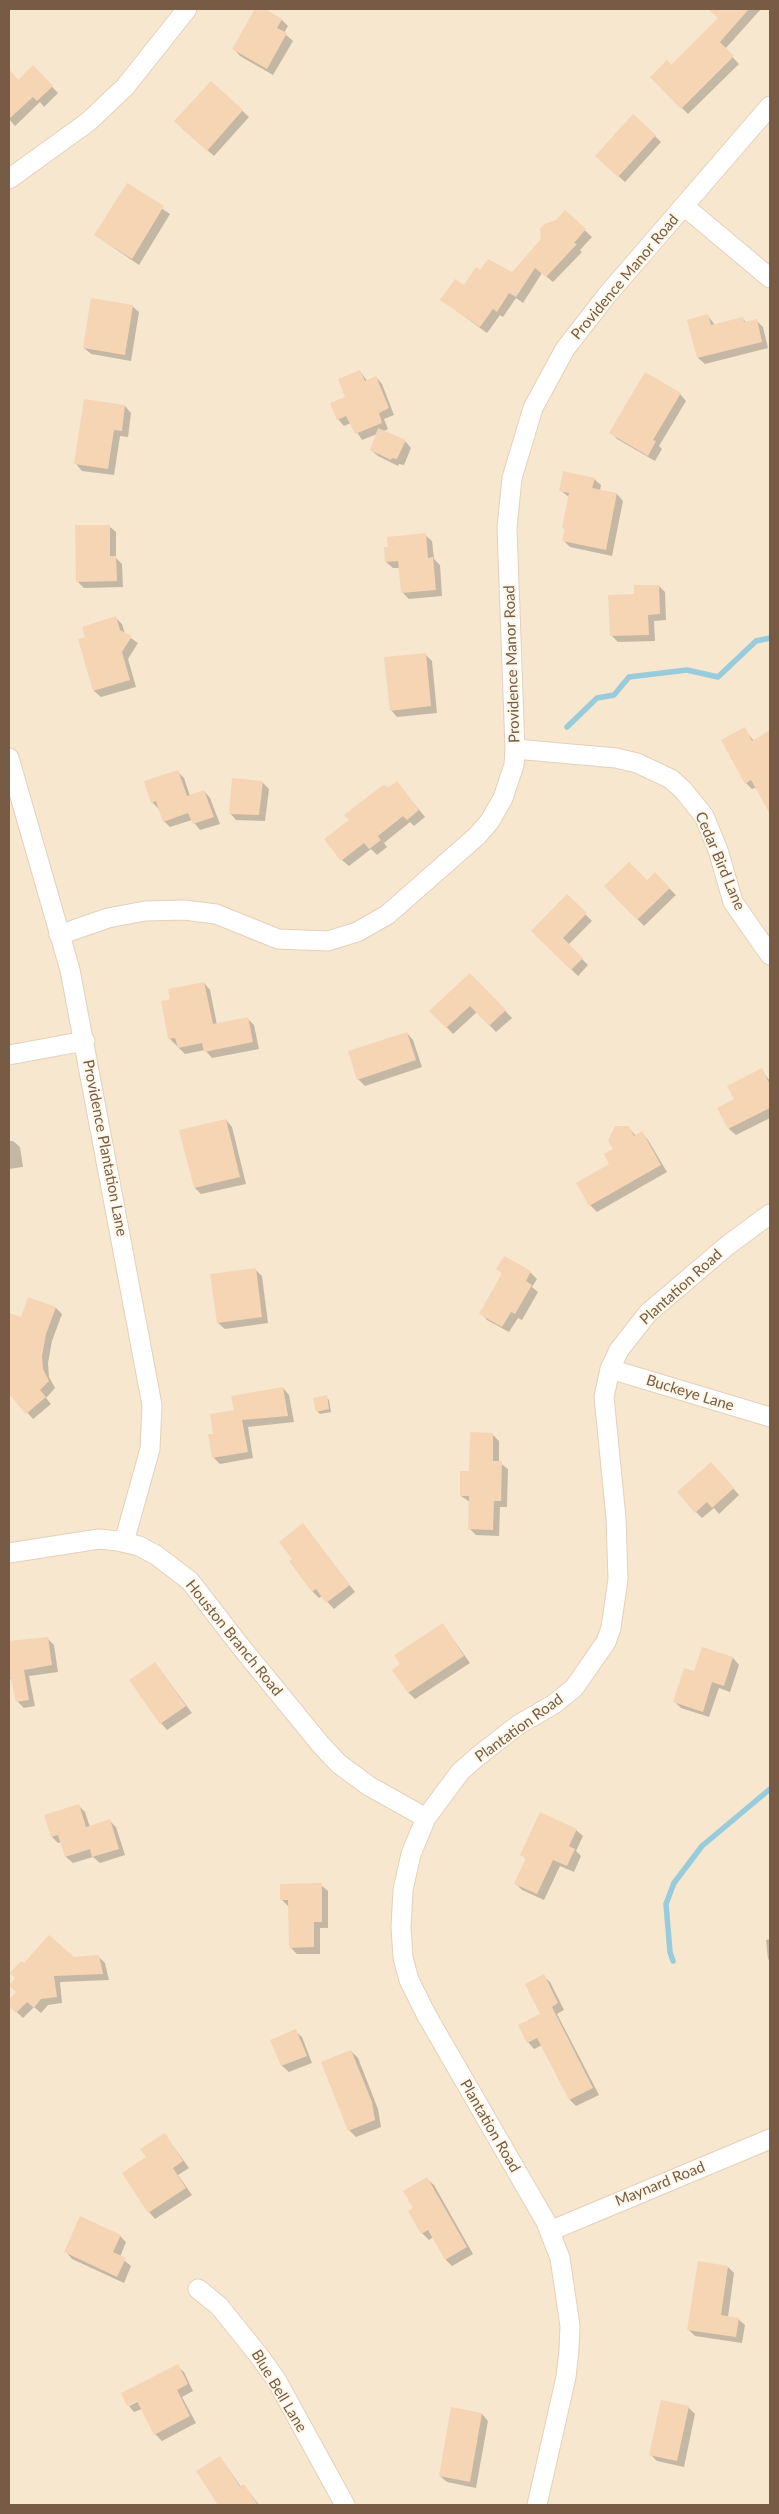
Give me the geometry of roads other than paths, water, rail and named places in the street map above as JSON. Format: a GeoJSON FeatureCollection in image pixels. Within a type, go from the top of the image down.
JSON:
{"type":"FeatureCollection","features":[{"type":"Feature","properties":{"kind":"street"},"geometry":{"type":"LineString","coordinates":[[9,179],[88,122],[124,87],[187,9]]}},
{"type":"Feature","properties":{"kind":"street","name":"Providence Manor Road"},"geometry":{"type":"LineString","coordinates":[[59,935],[108,918],[145,912],[184,910],[216,914],[263,934],[286,940],[328,941],[357,932],[387,915],[471,841],[490,821],[511,777],[515,749],[507,528],[512,478],[522,439],[533,408],[565,349],[608,295],[770,106]]}},
{"type":"Feature","properties":{"kind":"street"},"geometry":{"type":"LineString","coordinates":[[684,206],[770,278]]}},
{"type":"Feature","properties":{"kind":"street","name":"Cedar Bird Lane"},"geometry":{"type":"LineString","coordinates":[[515,749],[616,758],[637,763],[671,779],[684,790],[704,816],[718,850],[733,902],[770,955]]}},
{"type":"Feature","properties":{"kind":"street","name":"Providence Plantation Lane"},"geometry":{"type":"LineString","coordinates":[[9,758],[70,970],[85,1041],[152,1405],[150,1449],[124,1542]]}},
{"type":"Feature","properties":{"kind":"street"},"geometry":{"type":"LineString","coordinates":[[9,1055],[85,1041]]}},
{"type":"Feature","properties":{"kind":"street","name":"Plantation Road"},"geometry":{"type":"LineString","coordinates":[[537,2505],[564,2386],[569,2350],[570,2326],[567,2293],[560,2258],[550,2231],[529,2190],[509,2161],[408,1980],[403,1958],[401,1927],[403,1890],[412,1854],[426,1818],[460,1772],[477,1756],[518,1726],[554,1704],[574,1688],[606,1642],[612,1620],[618,1578],[616,1518],[604,1397],[610,1369],[619,1350],[635,1327],[648,1313],[728,1245],[770,1214]]}},
{"type":"Feature","properties":{"kind":"street","name":"Buckeye Lane"},"geometry":{"type":"LineString","coordinates":[[610,1369],[770,1417]]}},
{"type":"Feature","properties":{"kind":"street","name":"Houston Branch Road"},"geometry":{"type":"LineString","coordinates":[[9,1553],[99,1539],[124,1542],[156,1555],[190,1581],[247,1655],[321,1745],[339,1764],[369,1786],[426,1818]]}},
{"type":"Feature","properties":{"kind":"street","name":"Maynard Road"},"geometry":{"type":"LineString","coordinates":[[550,2231],[770,2139]]}},
{"type":"Feature","properties":{"kind":"street","name":"Blue Bell Lane"},"geometry":{"type":"LineString","coordinates":[[198,2290],[219,2306],[271,2373],[345,2505]]}},
{"type":"Feature","properties":{"kind":"waterway"},"geometry":{"type":"LineString","coordinates":[[567,727],[597,698],[614,695],[629,677],[687,670],[718,677],[756,641],[770,638]]}},
{"type":"Feature","properties":{"kind":"waterway"},"geometry":{"type":"LineString","coordinates":[[673,1961],[670,1952],[666,1904],[674,1883],[702,1846],[770,1789]]}}]}
